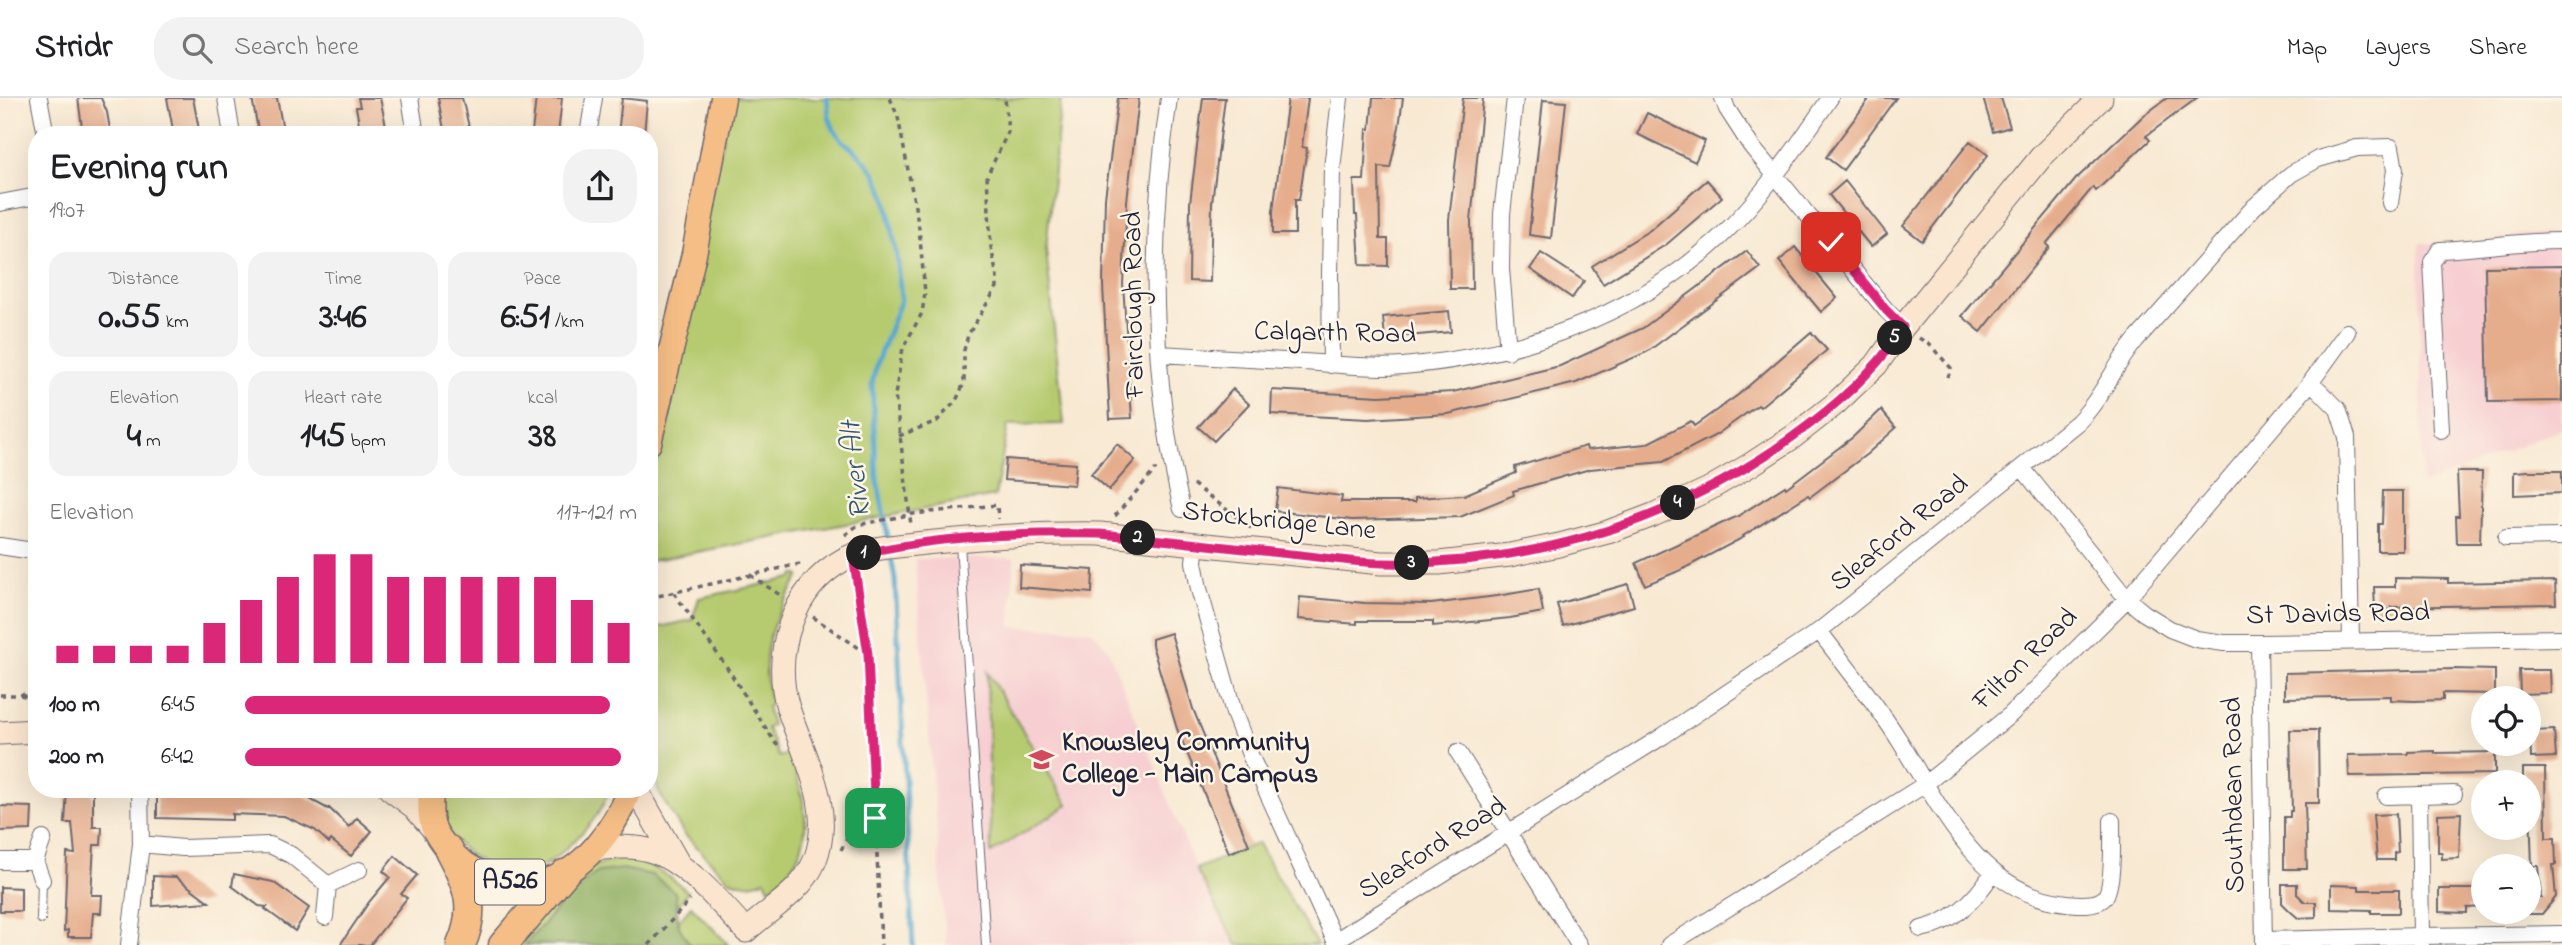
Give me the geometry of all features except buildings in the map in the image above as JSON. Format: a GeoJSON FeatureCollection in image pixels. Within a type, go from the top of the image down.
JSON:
{"type":"FeatureCollection","features":[{"type":"Feature","properties":{"kind":"highway"},"geometry":{"type":"LineString","coordinates":[[441,840],[460,870],[470,899],[470,917],[461,945]]}},
{"type":"Feature","properties":{"kind":"highway"},"geometry":{"type":"LineString","coordinates":[[503,945],[564,874]]}},
{"type":"Feature","properties":{"kind":"main road"},"geometry":{"type":"LineString","coordinates":[[658,405],[694,254],[723,98]]}},
{"type":"Feature","properties":{"kind":"main road","name":"Stockbridge Lane"},"geometry":{"type":"LineString","coordinates":[[641,798],[678,863],[746,931],[794,893],[815,862],[822,814],[783,686],[781,668],[786,638],[798,607],[846,548],[878,550],[960,540],[1050,534],[1100,534],[1381,563],[1451,562],[1510,555],[1608,532],[1709,489],[1793,436],[1835,404],[1876,365],[1903,327],[2042,156],[2101,98]]}},
{"type":"Feature","properties":{"kind":"main road"},"geometry":{"type":"LineString","coordinates":[[0,733],[28,731]]}},
{"type":"Feature","properties":{"kind":"main road"},"geometry":{"type":"LineString","coordinates":[[402,798],[414,807],[441,840]]}},
{"type":"Feature","properties":{"kind":"main road"},"geometry":{"type":"LineString","coordinates":[[433,798],[441,840]]}},
{"type":"Feature","properties":{"kind":"main road","name":"A526"},"geometry":{"type":"LineString","coordinates":[[441,840],[468,866],[491,878],[516,883],[542,882],[564,874],[595,849],[619,816],[626,798]]}},
{"type":"Feature","properties":{"kind":"main road","name":"Stockbridge Lane"},"geometry":{"type":"LineString","coordinates":[[595,849],[637,847],[656,852],[678,863]]}},
{"type":"Feature","properties":{"kind":"street"},"geometry":{"type":"LineString","coordinates":[[39,98],[44,126]]}},
{"type":"Feature","properties":{"kind":"street"},"geometry":{"type":"LineString","coordinates":[[226,98],[231,126]]}},
{"type":"Feature","properties":{"kind":"street"},"geometry":{"type":"LineString","coordinates":[[410,98],[415,126]]}},
{"type":"Feature","properties":{"kind":"street"},"geometry":{"type":"LineString","coordinates":[[589,126],[594,98]]}},
{"type":"Feature","properties":{"kind":"street","name":"Fairclough Road"},"geometry":{"type":"LineString","coordinates":[[1169,98],[1161,155],[1157,282],[1159,355],[1164,422],[1182,509]]}},
{"type":"Feature","properties":{"kind":"street"},"geometry":{"type":"LineString","coordinates":[[1331,365],[1332,169],[1340,98]]}},
{"type":"Feature","properties":{"kind":"street"},"geometry":{"type":"LineString","coordinates":[[1507,351],[1501,269],[1502,214],[1515,98]]}},
{"type":"Feature","properties":{"kind":"street"},"geometry":{"type":"LineString","coordinates":[[1723,98],[1751,146],[1903,327]]}},
{"type":"Feature","properties":{"kind":"street","name":"Calgarth Road"},"geometry":{"type":"LineString","coordinates":[[1159,355],[1331,365],[1402,366],[1507,351],[1575,329],[1636,298],[1688,264],[1718,239],[1775,174],[1830,98]]}},
{"type":"Feature","properties":{"kind":"street","name":"Sleaford Road"},"geometry":{"type":"LineString","coordinates":[[1336,943],[1663,736],[1819,631],[2022,469],[2087,414],[2136,340],[2254,207],[2291,174],[2318,159],[2357,148],[2391,147],[2395,170],[2390,203]]}},
{"type":"Feature","properties":{"kind":"street"},"geometry":{"type":"LineString","coordinates":[[0,203],[28,198]]}},
{"type":"Feature","properties":{"kind":"street"},"geometry":{"type":"LineString","coordinates":[[2441,430],[2432,262],[2440,250],[2562,241]]}},
{"type":"Feature","properties":{"kind":"street","name":"Filton Road"},"geometry":{"type":"LineString","coordinates":[[1669,945],[1924,785],[2010,715],[2126,599],[2311,382],[2347,332]]}},
{"type":"Feature","properties":{"kind":"street"},"geometry":{"type":"LineString","coordinates":[[2311,382],[2338,410],[2347,437],[2351,641]]}},
{"type":"Feature","properties":{"kind":"street","name":"St Davids Road"},"geometry":{"type":"LineString","coordinates":[[2022,469],[2126,599],[2150,617],[2184,635],[2224,643],[2562,638]]}},
{"type":"Feature","properties":{"kind":"street"},"geometry":{"type":"LineString","coordinates":[[2506,538],[2562,537]]}},
{"type":"Feature","properties":{"kind":"street"},"geometry":{"type":"LineString","coordinates":[[1196,543],[1194,562],[1199,589],[1234,713],[1251,757],[1336,943]]}},
{"type":"Feature","properties":{"kind":"street"},"geometry":{"type":"LineString","coordinates":[[0,546],[28,550]]}},
{"type":"Feature","properties":{"kind":"street"},"geometry":{"type":"LineString","coordinates":[[1819,631],[1901,743],[1924,785],[1958,835],[1993,872],[2011,885],[2052,902],[2094,904],[2102,900],[2109,890],[2112,821]]}},
{"type":"Feature","properties":{"kind":"street","name":"Southdean Road"},"geometry":{"type":"LineString","coordinates":[[2259,643],[2264,942]]}},
{"type":"Feature","properties":{"kind":"street"},"geometry":{"type":"LineString","coordinates":[[1458,752],[1579,945]]}},
{"type":"Feature","properties":{"kind":"street"},"geometry":{"type":"LineString","coordinates":[[2386,796],[2454,794]]}},
{"type":"Feature","properties":{"kind":"street"},"geometry":{"type":"LineString","coordinates":[[2419,795],[2421,941]]}},
{"type":"Feature","properties":{"kind":"street"},"geometry":{"type":"LineString","coordinates":[[129,945],[141,844],[141,798]]}},
{"type":"Feature","properties":{"kind":"street"},"geometry":{"type":"LineString","coordinates":[[42,880],[35,861],[43,839]]}},
{"type":"Feature","properties":{"kind":"street"},"geometry":{"type":"LineString","coordinates":[[141,844],[183,848],[270,845],[291,855],[328,885]]}},
{"type":"Feature","properties":{"kind":"street"},"geometry":{"type":"LineString","coordinates":[[0,861],[35,861]]}},
{"type":"Feature","properties":{"kind":"street"},"geometry":{"type":"LineString","coordinates":[[328,885],[359,870]]}},
{"type":"Feature","properties":{"kind":"street"},"geometry":{"type":"LineString","coordinates":[[1921,929],[1939,925],[1955,916],[1977,895],[1993,872]]}},
{"type":"Feature","properties":{"kind":"street"},"geometry":{"type":"LineString","coordinates":[[325,917],[328,885]]}},
{"type":"Feature","properties":{"kind":"street"},"geometry":{"type":"LineString","coordinates":[[2264,942],[2421,941],[2562,934]]}},
{"type":"Feature","properties":{"kind":"lane"},"geometry":{"type":"LineString","coordinates":[[960,540],[986,945]]}},
{"type":"Feature","properties":{"kind":"lane"},"geometry":{"type":"LineString","coordinates":[[41,919],[42,880]]}},
{"type":"Feature","properties":{"kind":"path"},"geometry":{"type":"LineString","coordinates":[[890,98],[898,117],[919,228],[925,293],[922,313],[907,338],[899,361],[895,395],[909,514],[908,545]]}},
{"type":"Feature","properties":{"kind":"path"},"geometry":{"type":"LineString","coordinates":[[899,436],[937,422],[956,401],[964,383],[964,350],[968,335],[997,287],[991,247],[987,177],[1008,132],[1005,98]]}},
{"type":"Feature","properties":{"kind":"path"},"geometry":{"type":"LineString","coordinates":[[1903,327],[1930,345],[1951,368],[1948,377]]}},
{"type":"Feature","properties":{"kind":"path"},"geometry":{"type":"LineString","coordinates":[[1100,534],[1157,468],[1172,468],[1283,553]]}},
{"type":"Feature","properties":{"kind":"path"},"geometry":{"type":"LineString","coordinates":[[881,945],[868,654],[846,548],[858,526],[909,514],[997,505],[998,524],[992,525]]}},
{"type":"Feature","properties":{"kind":"path"},"geometry":{"type":"LineString","coordinates":[[658,596],[811,562]]}},
{"type":"Feature","properties":{"kind":"path"},"geometry":{"type":"LineString","coordinates":[[750,575],[786,599]]}},
{"type":"Feature","properties":{"kind":"path"},"geometry":{"type":"LineString","coordinates":[[674,593],[726,666],[776,744],[798,733]]}},
{"type":"Feature","properties":{"kind":"path"},"geometry":{"type":"LineString","coordinates":[[815,618],[868,654]]}},
{"type":"Feature","properties":{"kind":"path"},"geometry":{"type":"LineString","coordinates":[[21,695],[28,691]]}},
{"type":"Feature","properties":{"kind":"path"},"geometry":{"type":"LineString","coordinates":[[0,695],[28,697]]}},
{"type":"Feature","properties":{"kind":"path"},"geometry":{"type":"LineString","coordinates":[[649,945],[702,887]]}},
{"type":"Feature","properties":{"kind":"shaded area"},"geometry":{"type":"Polygon","coordinates":[[[2562,233],[2562,429],[2422,485],[2419,243],[2483,243],[2518,235],[2562,233]]]}},
{"type":"Feature","properties":{"kind":"shaded area","name":"Knowsley Community College - Main Campus"},"geometry":{"type":"Polygon","coordinates":[[[1014,558],[1011,627],[1092,630],[1108,649],[1196,869],[1237,945],[946,945],[915,559],[1014,558]]]}},
{"type":"Feature","properties":{"kind":"green space"},"geometry":{"type":"Polygon","coordinates":[[[731,98],[1061,98],[1046,250],[1064,424],[1008,425],[995,496],[658,559],[658,435],[731,98]]]}},
{"type":"Feature","properties":{"kind":"green space"},"geometry":{"type":"Polygon","coordinates":[[[795,574],[800,576],[775,622],[767,652],[767,685],[771,704],[767,707],[772,725],[767,728],[779,757],[788,754],[791,756],[802,794],[805,827],[797,859],[770,889],[765,880],[746,884],[728,879],[684,834],[660,794],[658,627],[692,620],[699,598],[792,578],[795,574]]]}},
{"type":"Feature","properties":{"kind":"green space"},"geometry":{"type":"Polygon","coordinates":[[[987,672],[1068,805],[991,853],[987,672]]]}},
{"type":"Feature","properties":{"kind":"green space"},"geometry":{"type":"Polygon","coordinates":[[[440,798],[606,798],[592,821],[560,855],[539,868],[525,872],[496,869],[470,855],[450,833],[441,810],[440,798]]]}},
{"type":"Feature","properties":{"kind":"green space"},"geometry":{"type":"Polygon","coordinates":[[[1258,843],[1317,945],[1237,945],[1196,869],[1258,843]]]}},
{"type":"Feature","properties":{"kind":"green space"},"geometry":{"type":"Polygon","coordinates":[[[617,859],[638,862],[656,869],[688,892],[677,907],[675,892],[572,891],[525,945],[512,945],[588,868],[617,859]]]}},
{"type":"Feature","properties":{"kind":"green space"},"geometry":{"type":"Polygon","coordinates":[[[623,869],[652,875],[675,892],[679,927],[690,945],[525,945],[572,891],[598,872],[623,869]]]}},
{"type":"Feature","properties":{"kind":"green space"},"geometry":{"type":"Polygon","coordinates":[[[691,906],[728,945],[690,945],[679,927],[679,920],[691,906]]]}},
{"type":"Feature","properties":{"kind":"waterway","name":"River Alt"},"geometry":{"type":"LineString","coordinates":[[827,98],[829,117],[834,130],[875,173],[886,197],[898,262],[901,300],[877,362],[872,384],[877,478],[889,543]]}},
{"type":"Feature","properties":{"kind":"waterway","name":"River Alt"},"geometry":{"type":"LineString","coordinates":[[890,552],[895,579],[913,945]]}},
{"type":"Feature","properties":{"kind":"place","name":"Knowsley Community College - Main Campus"},"geometry":{"type":"Point","coordinates":[1042,759]}},
{"type":"Feature","properties":{"kind":"route"},"geometry":{"type":"LineString","coordinates":[[875,818],[868,654],[853,556],[901,546],[1062,533],[1100,534],[1381,563],[1439,563],[1510,555],[1608,532],[1709,489],[1750,465],[1835,404],[1876,365],[1903,327],[1831,242]]}}]}
